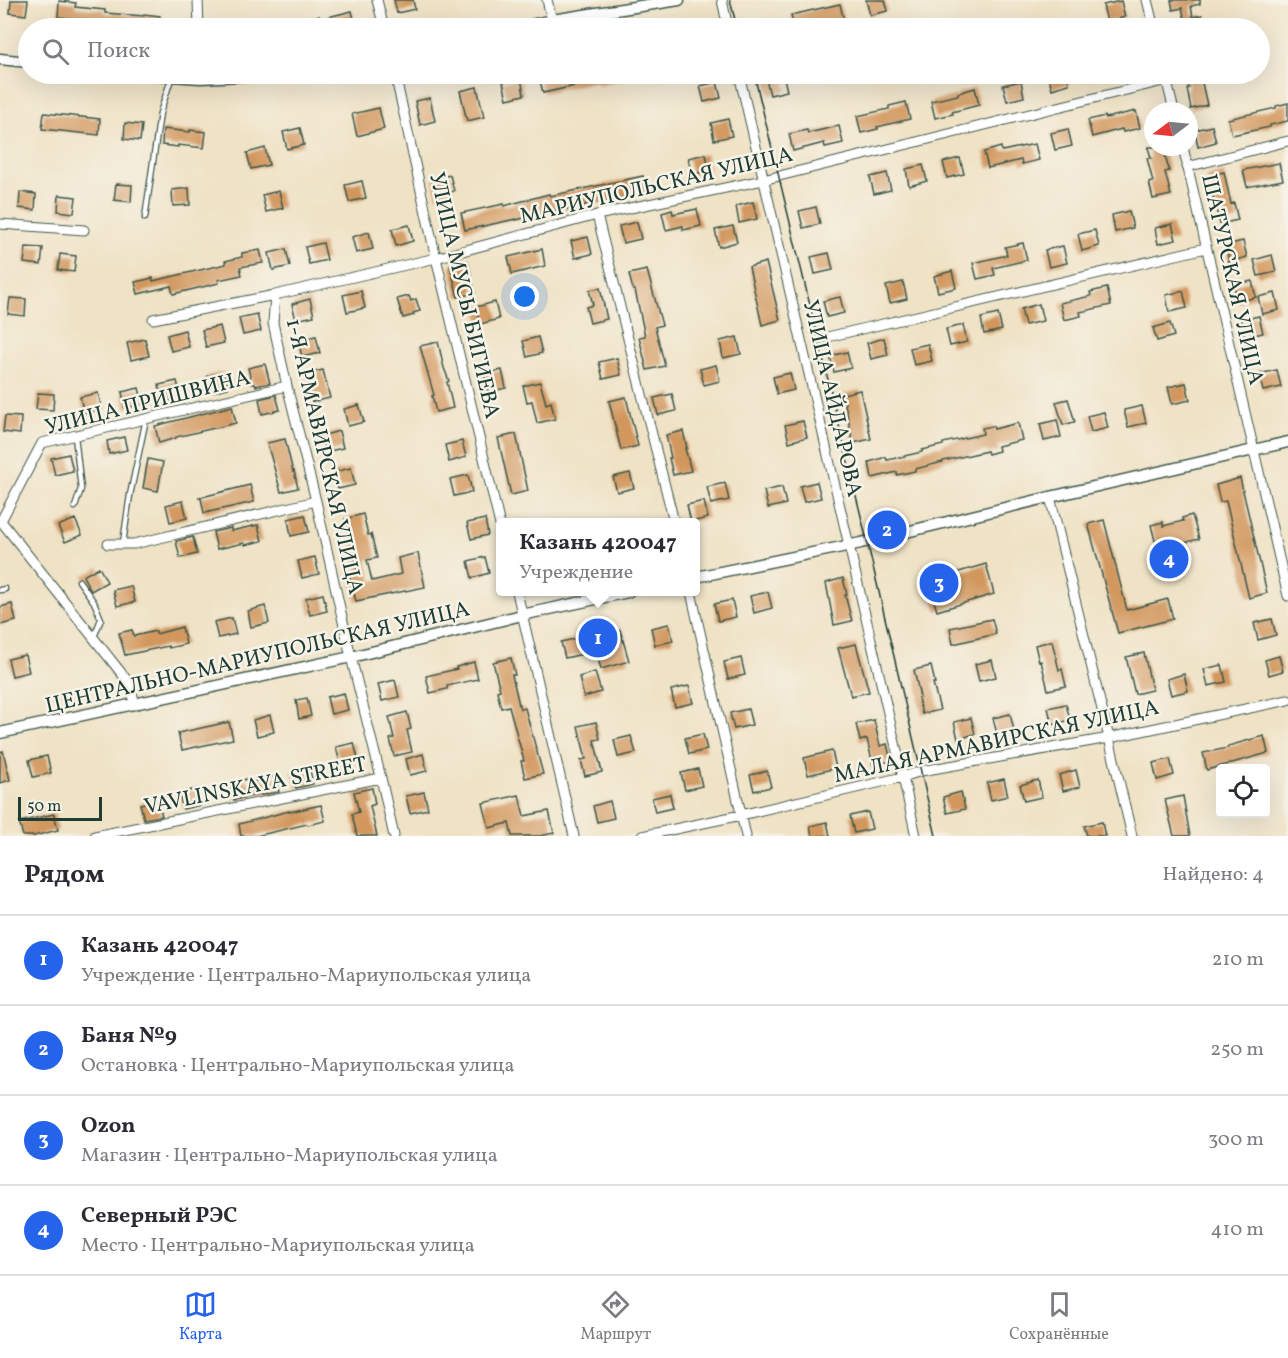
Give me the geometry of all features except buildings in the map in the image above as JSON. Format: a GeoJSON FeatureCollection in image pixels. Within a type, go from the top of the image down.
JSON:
{"type":"FeatureCollection","features":[{"type":"Feature","properties":{"kind":"street"},"geometry":{"type":"LineString","coordinates":[[198,0],[199,18]]}},
{"type":"Feature","properties":{"kind":"street"},"geometry":{"type":"LineString","coordinates":[[377,0],[382,18]]}},
{"type":"Feature","properties":{"kind":"street"},"geometry":{"type":"LineString","coordinates":[[547,0],[552,18]]}},
{"type":"Feature","properties":{"kind":"street"},"geometry":{"type":"LineString","coordinates":[[565,18],[679,0]]}},
{"type":"Feature","properties":{"kind":"street"},"geometry":{"type":"LineString","coordinates":[[722,0],[726,18]]}},
{"type":"Feature","properties":{"kind":"street"},"geometry":{"type":"LineString","coordinates":[[1147,0],[1152,18]]}},
{"type":"Feature","properties":{"kind":"street"},"geometry":{"type":"LineString","coordinates":[[0,59],[18,61]]}},
{"type":"Feature","properties":{"kind":"street","name":"УЛИЦА МУСЫ БИГИЕВА"},"geometry":{"type":"LineString","coordinates":[[397,84],[436,258],[499,518]]}},
{"type":"Feature","properties":{"kind":"street","name":"УЛИЦА АЙДАРОВА"},"geometry":{"type":"LineString","coordinates":[[740,84],[915,836]]}},
{"type":"Feature","properties":{"kind":"street","name":"МАРИУПОЛЬСКАЯ УЛИЦА"},"geometry":{"type":"LineString","coordinates":[[153,319],[275,295],[436,258],[597,215],[763,180],[1139,84]]}},
{"type":"Feature","properties":{"kind":"street"},"geometry":{"type":"LineString","coordinates":[[1168,84],[1172,102]]}},
{"type":"Feature","properties":{"kind":"street"},"geometry":{"type":"LineString","coordinates":[[1187,167],[1288,141]]}},
{"type":"Feature","properties":{"kind":"street","name":"ШАТУРСКАЯ УЛИЦА"},"geometry":{"type":"LineString","coordinates":[[1185,156],[1288,596]]}},
{"type":"Feature","properties":{"kind":"street"},"geometry":{"type":"LineString","coordinates":[[597,215],[673,518]]}},
{"type":"Feature","properties":{"kind":"street"},"geometry":{"type":"LineString","coordinates":[[0,224],[84,230]]}},
{"type":"Feature","properties":{"kind":"street"},"geometry":{"type":"LineString","coordinates":[[819,339],[1206,248]]}},
{"type":"Feature","properties":{"kind":"street","name":"1-Я АРМАВИРСКАЯ УЛИЦА"},"geometry":{"type":"LineString","coordinates":[[275,295],[273,323],[394,836]]}},
{"type":"Feature","properties":{"kind":"street","name":"УЛИЦА ПРИШВИНА"},"geometry":{"type":"LineString","coordinates":[[135,705],[130,684],[1,521],[42,443],[287,386]]}},
{"type":"Feature","properties":{"kind":"street"},"geometry":{"type":"LineString","coordinates":[[700,576],[861,543],[1288,442]]}},
{"type":"Feature","properties":{"kind":"street"},"geometry":{"type":"LineString","coordinates":[[1050,497],[1132,836]]}},
{"type":"Feature","properties":{"kind":"street"},"geometry":{"type":"LineString","coordinates":[[108,544],[134,544],[316,501]]}},
{"type":"Feature","properties":{"kind":"street"},"geometry":{"type":"LineString","coordinates":[[518,596],[574,836]]}},
{"type":"Feature","properties":{"kind":"street","name":"ЦЕНТРАЛЬНО-МАРИУПОЛЬСКАЯ УЛИЦА"},"geometry":{"type":"LineString","coordinates":[[0,733],[351,657],[606,596]]}},
{"type":"Feature","properties":{"kind":"street"},"geometry":{"type":"LineString","coordinates":[[692,596],[746,836]]}},
{"type":"Feature","properties":{"kind":"street","name":"МАЛАЯ АРМАВИРСКАЯ УЛИЦА"},"geometry":{"type":"LineString","coordinates":[[642,836],[741,815],[921,771],[1109,738],[1288,700]]}},
{"type":"Feature","properties":{"kind":"street","name":"VAVLINSKAYA STREET"},"geometry":{"type":"LineString","coordinates":[[98,835],[381,778]]}},
{"type":"Feature","properties":{"kind":"lane"},"geometry":{"type":"LineString","coordinates":[[144,218],[160,113],[169,84]]}},
{"type":"Feature","properties":{"kind":"lane"},"geometry":{"type":"LineString","coordinates":[[123,543],[130,495],[146,419]]}},
{"type":"Feature","properties":{"kind":"lane"},"geometry":{"type":"LineString","coordinates":[[75,436],[81,489],[75,507]]}},
{"type":"Feature","properties":{"kind":"lane"},"geometry":{"type":"LineString","coordinates":[[80,581],[94,602],[101,619],[94,639]]}},
{"type":"Feature","properties":{"kind":"tram line"},"geometry":{"type":"LineString","coordinates":[[730,0],[734,18]]}},
{"type":"Feature","properties":{"kind":"tram line"},"geometry":{"type":"LineString","coordinates":[[756,84],[936,836]]}},
{"type":"Feature","properties":{"kind":"place","name":"Баня №9"},"geometry":{"type":"Point","coordinates":[887,530]}},
{"type":"Feature","properties":{"kind":"place","name":"Северный РЭС"},"geometry":{"type":"Point","coordinates":[1169,559]}},
{"type":"Feature","properties":{"kind":"place","name":"Ozon"},"geometry":{"type":"Point","coordinates":[939,583]}},
{"type":"Feature","properties":{"kind":"place","name":"Казань 420047"},"geometry":{"type":"Point","coordinates":[598,638]}}]}
